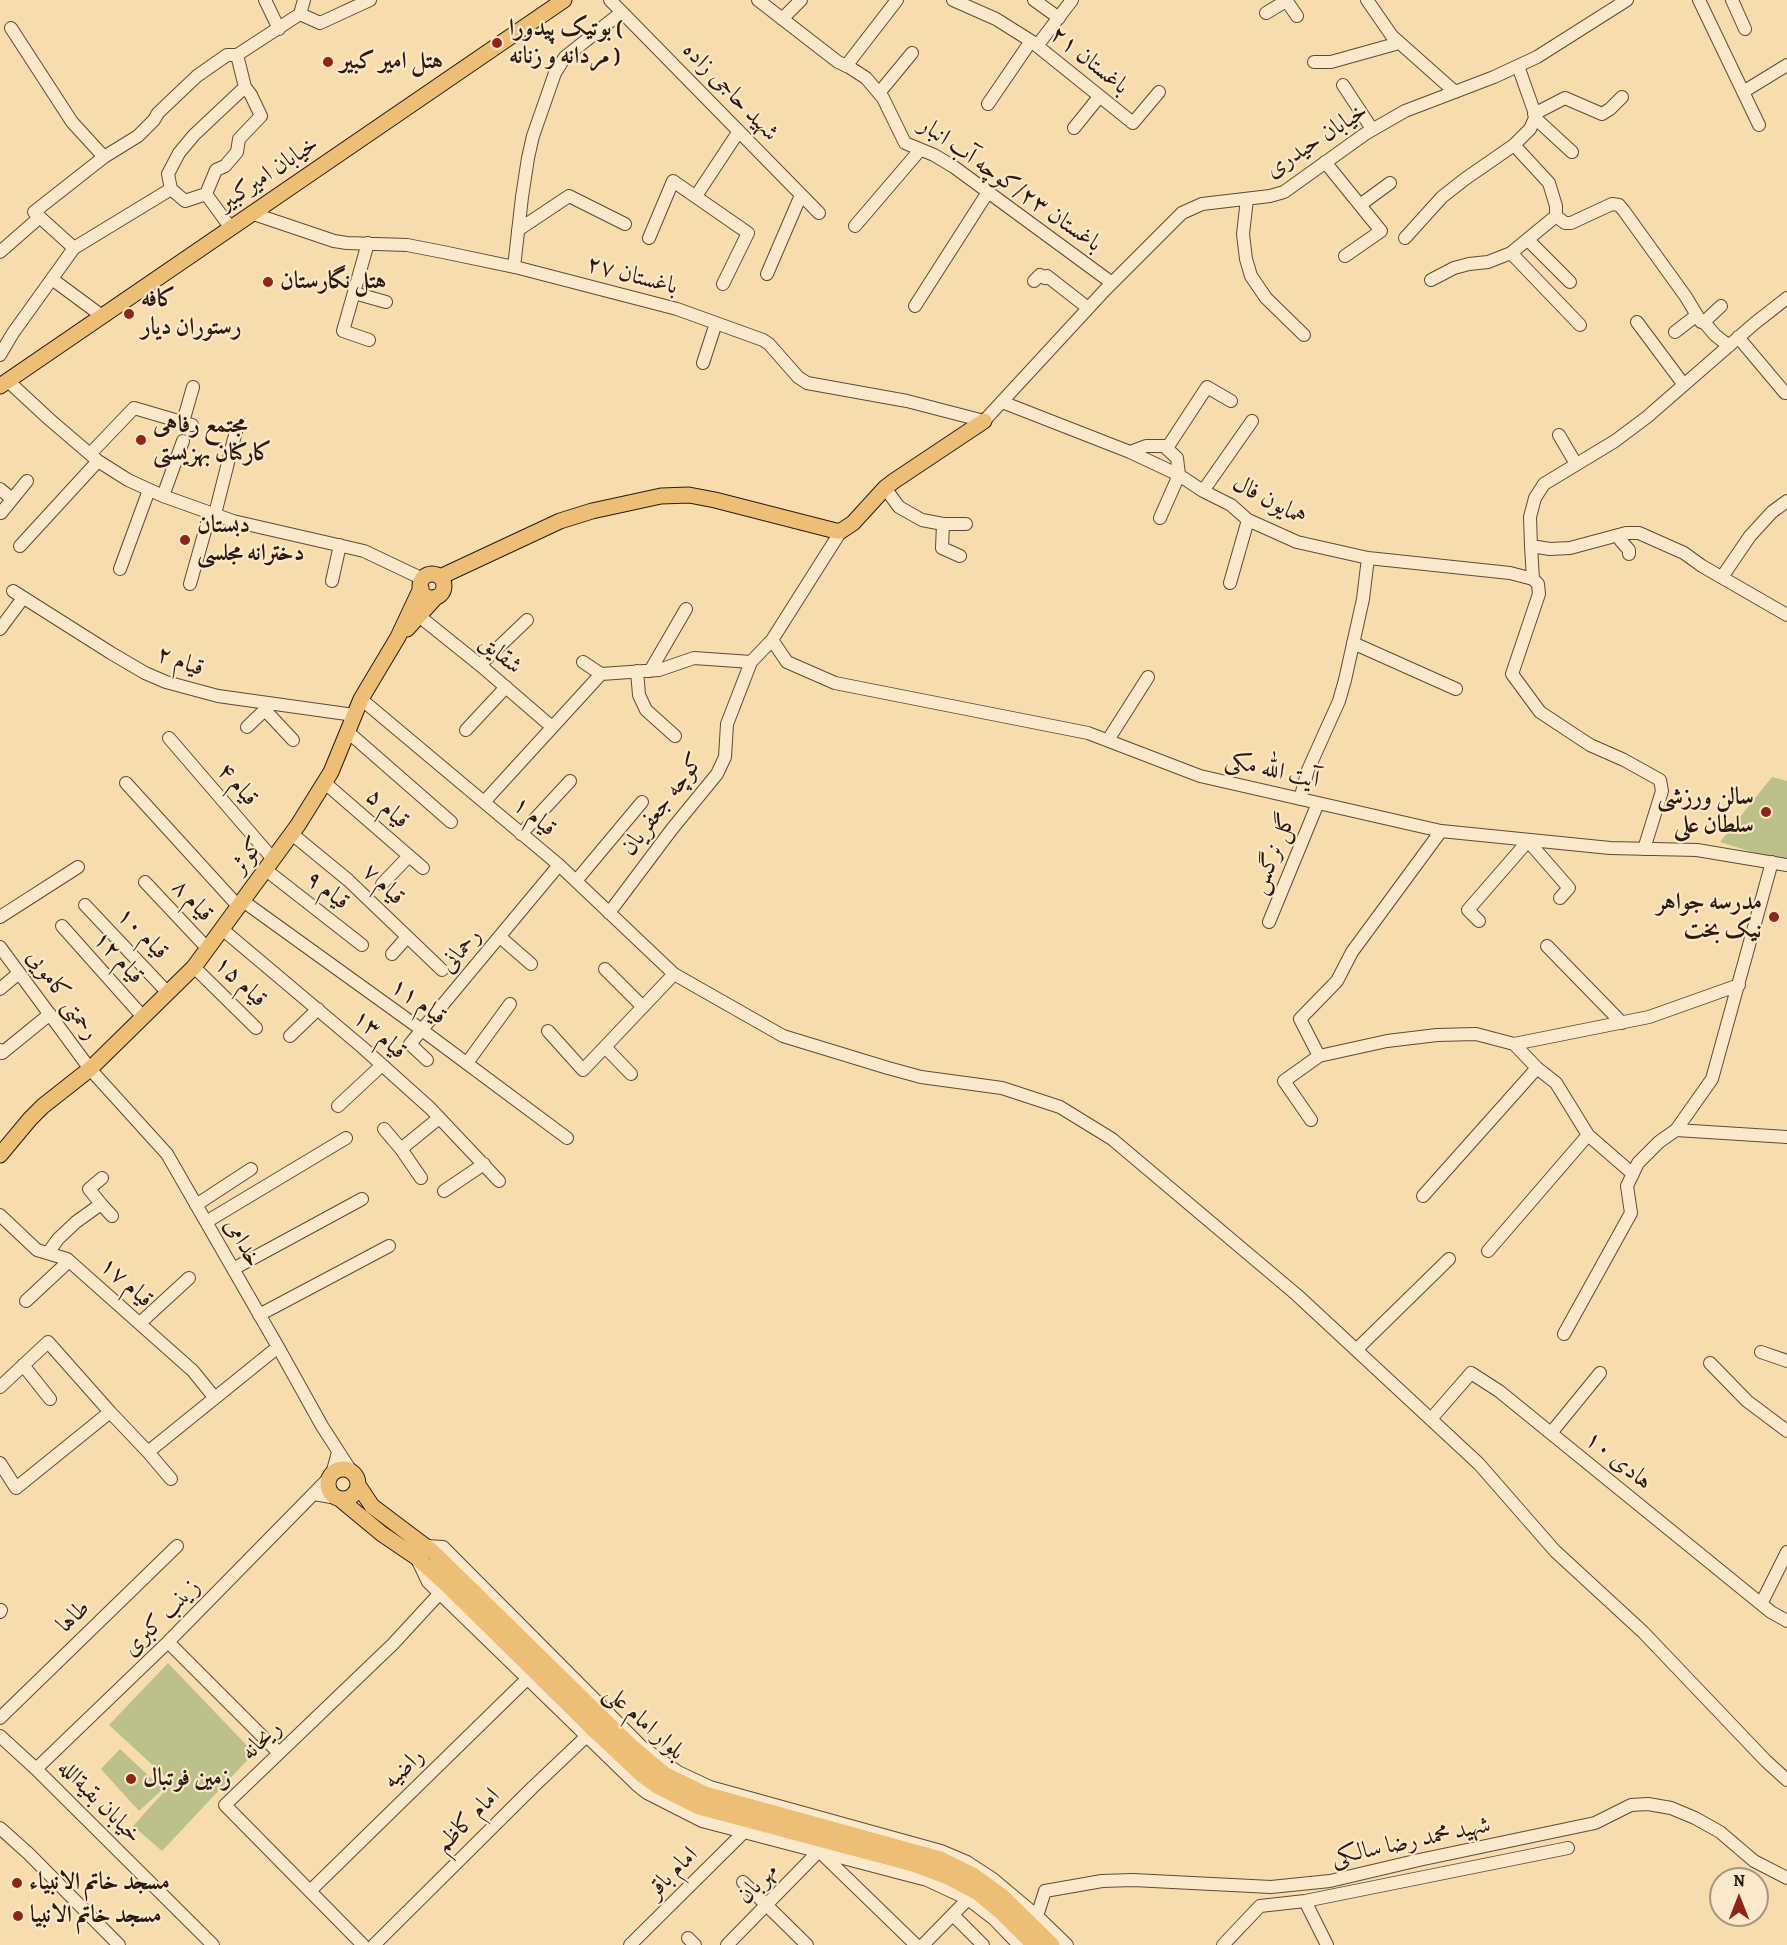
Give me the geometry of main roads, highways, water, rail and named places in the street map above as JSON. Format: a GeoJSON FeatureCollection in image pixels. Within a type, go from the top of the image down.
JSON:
{"type":"FeatureCollection","features":[{"type":"Feature","properties":{"kind":"main road","name":"خیابان امیرکبیر"},"geometry":{"type":"LineString","coordinates":[[2,384],[564,0]]}},
{"type":"Feature","properties":{"kind":"main road"},"geometry":{"type":"LineString","coordinates":[[398,637],[422,584],[424,594],[430,598],[475,561],[549,526],[583,513],[643,499],[689,495],[841,531],[853,523],[885,488],[984,421]]}},
{"type":"Feature","properties":{"kind":"main road"},"geometry":{"type":"LineString","coordinates":[[398,637],[419,616],[439,589]]}},
{"type":"Feature","properties":{"kind":"main road","name":"کوثر"},"geometry":{"type":"LineString","coordinates":[[0,1155],[43,1106],[90,1069],[194,967],[208,949],[292,834],[325,783],[361,699],[398,637]]}},
{"type":"Feature","properties":{"kind":"main road"},"geometry":{"type":"LineString","coordinates":[[341,1469],[355,1478],[356,1493],[349,1498],[339,1499],[331,1493],[328,1486],[330,1476],[341,1469]]}},
{"type":"Feature","properties":{"kind":"main road","name":"بلوار امام علی"},"geometry":{"type":"LineString","coordinates":[[355,1478],[372,1506],[596,1723],[664,1774],[705,1794],[749,1820],[913,1864],[948,1877],[978,1893],[1002,1912],[1034,1945]]}},
{"type":"Feature","properties":{"kind":"main road","name":"بلوار امام علی"},"geometry":{"type":"LineString","coordinates":[[339,1499],[382,1534],[421,1552]]}},
{"type":"Feature","properties":{"kind":"main road","name":"بلوار امام علی"},"geometry":{"type":"LineString","coordinates":[[749,1820],[940,1859],[973,1875],[1002,1896],[1052,1945]]}},
{"type":"Feature","properties":{"kind":"place","name":"بوتیک پیدورا ( مردانه و زنانه )"},"geometry":{"type":"Point","coordinates":[497,43]}},
{"type":"Feature","properties":{"kind":"place","name":"هتل امیر کبیر"},"geometry":{"type":"Point","coordinates":[328,62]}},
{"type":"Feature","properties":{"kind":"place","name":"هتل نگارستان"},"geometry":{"type":"Point","coordinates":[268,282]}},
{"type":"Feature","properties":{"kind":"place","name":"کافه رستوران دیار"},"geometry":{"type":"Point","coordinates":[129,314]}},
{"type":"Feature","properties":{"kind":"place","name":"مجتمع رفاهی کارکنان بهزیستی"},"geometry":{"type":"Point","coordinates":[141,440]}},
{"type":"Feature","properties":{"kind":"place","name":"دبستان دخترانه مجلسی"},"geometry":{"type":"Point","coordinates":[185,540]}},
{"type":"Feature","properties":{"kind":"place","name":"سالن ورزشی سلطان علی"},"geometry":{"type":"Point","coordinates":[1766,812]}},
{"type":"Feature","properties":{"kind":"place","name":"مدرسه جواهر نیک بخت"},"geometry":{"type":"Point","coordinates":[1774,917]}},
{"type":"Feature","properties":{"kind":"place","name":"زمین فوتبال"},"geometry":{"type":"Point","coordinates":[131,1779]}},
{"type":"Feature","properties":{"kind":"place","name":"مسجد خاتم الانبیاء"},"geometry":{"type":"Point","coordinates":[17,1883]}},
{"type":"Feature","properties":{"kind":"place","name":"مسجد خاتم الانبیا"},"geometry":{"type":"Point","coordinates":[18,1916]}}]}
